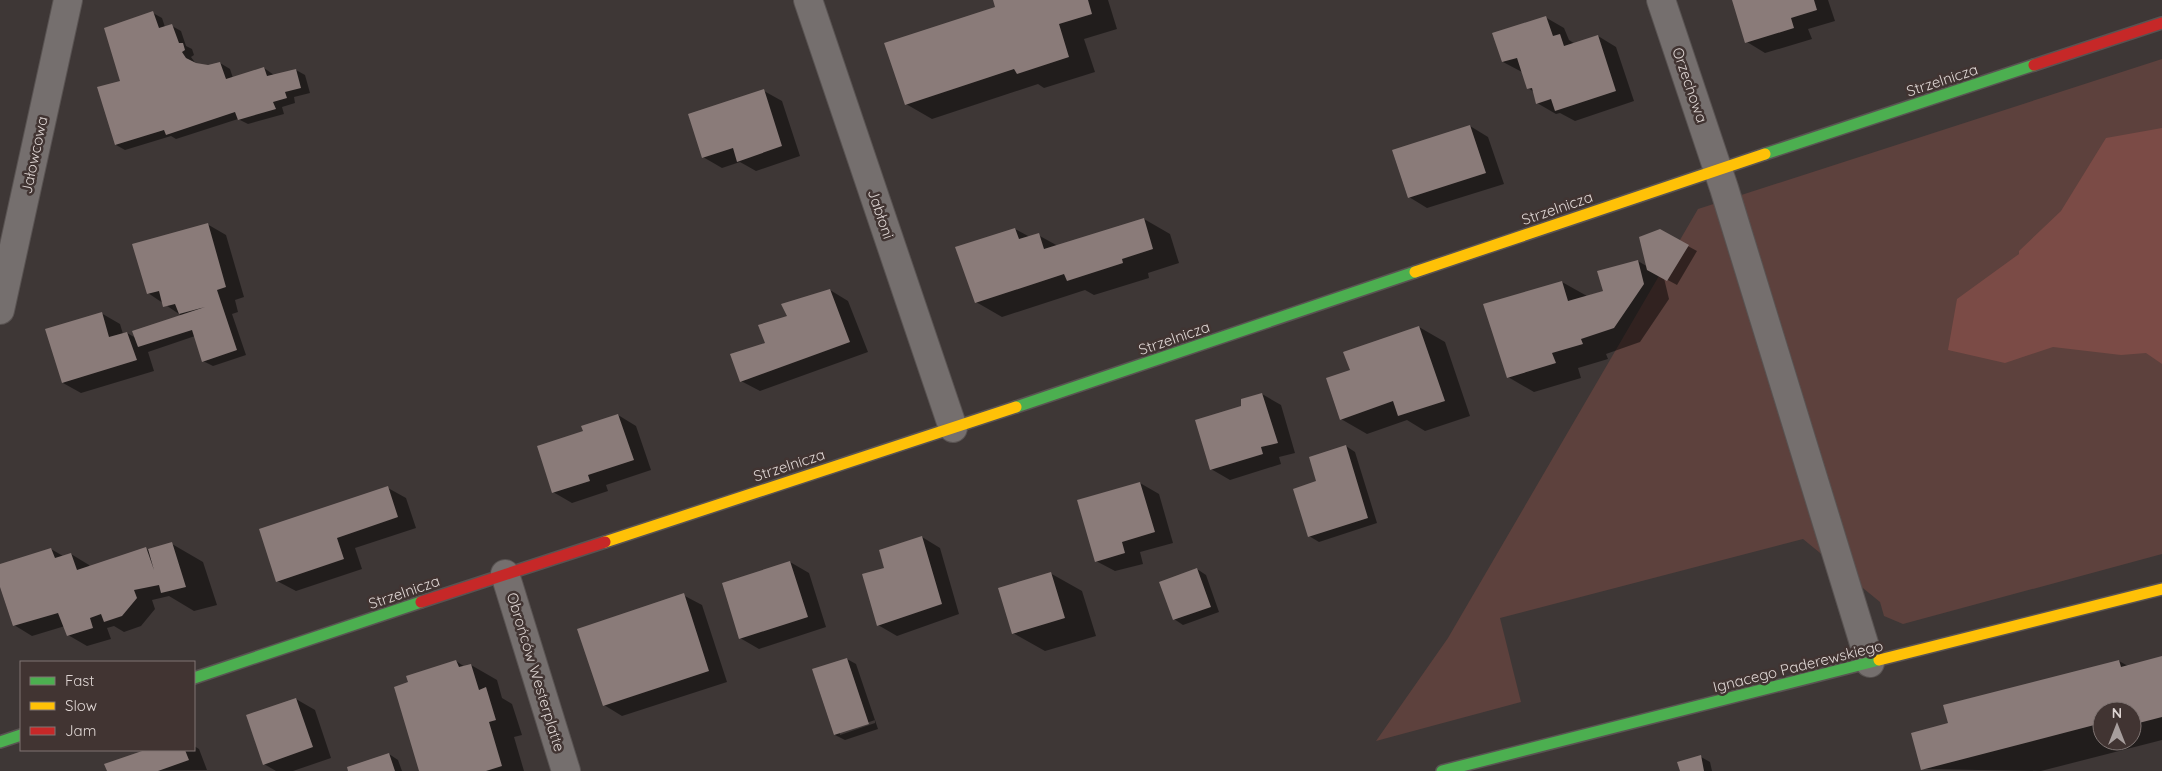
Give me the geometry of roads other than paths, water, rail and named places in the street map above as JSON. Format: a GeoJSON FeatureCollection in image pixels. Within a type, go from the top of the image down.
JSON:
{"type":"FeatureCollection","features":[{"type":"Feature","properties":{"kind":"street","name":"Jałowcowa"},"geometry":{"type":"LineString","coordinates":[[0,310],[68,0]]}},
{"type":"Feature","properties":{"kind":"street","name":"Jabłoni"},"geometry":{"type":"LineString","coordinates":[[808,0],[953,428]]}},
{"type":"Feature","properties":{"kind":"street","name":"Orzechowa"},"geometry":{"type":"LineString","coordinates":[[1661,0],[1718,170],[1870,663]]}},
{"type":"Feature","properties":{"kind":"street","name":"Strzelnicza"},"geometry":{"type":"LineString","coordinates":[[195,678],[953,428],[1718,170],[2162,23]]}},
{"type":"Feature","properties":{"kind":"street","name":"Obrońców Westerplatte"},"geometry":{"type":"LineString","coordinates":[[505,574],[566,771]]}},
{"type":"Feature","properties":{"kind":"street","name":"Ignacego Paderewskiego"},"geometry":{"type":"LineString","coordinates":[[1442,771],[2162,589]]}},
{"type":"Feature","properties":{"kind":"street"},"geometry":{"type":"LineString","coordinates":[[0,742],[20,735]]}}]}
